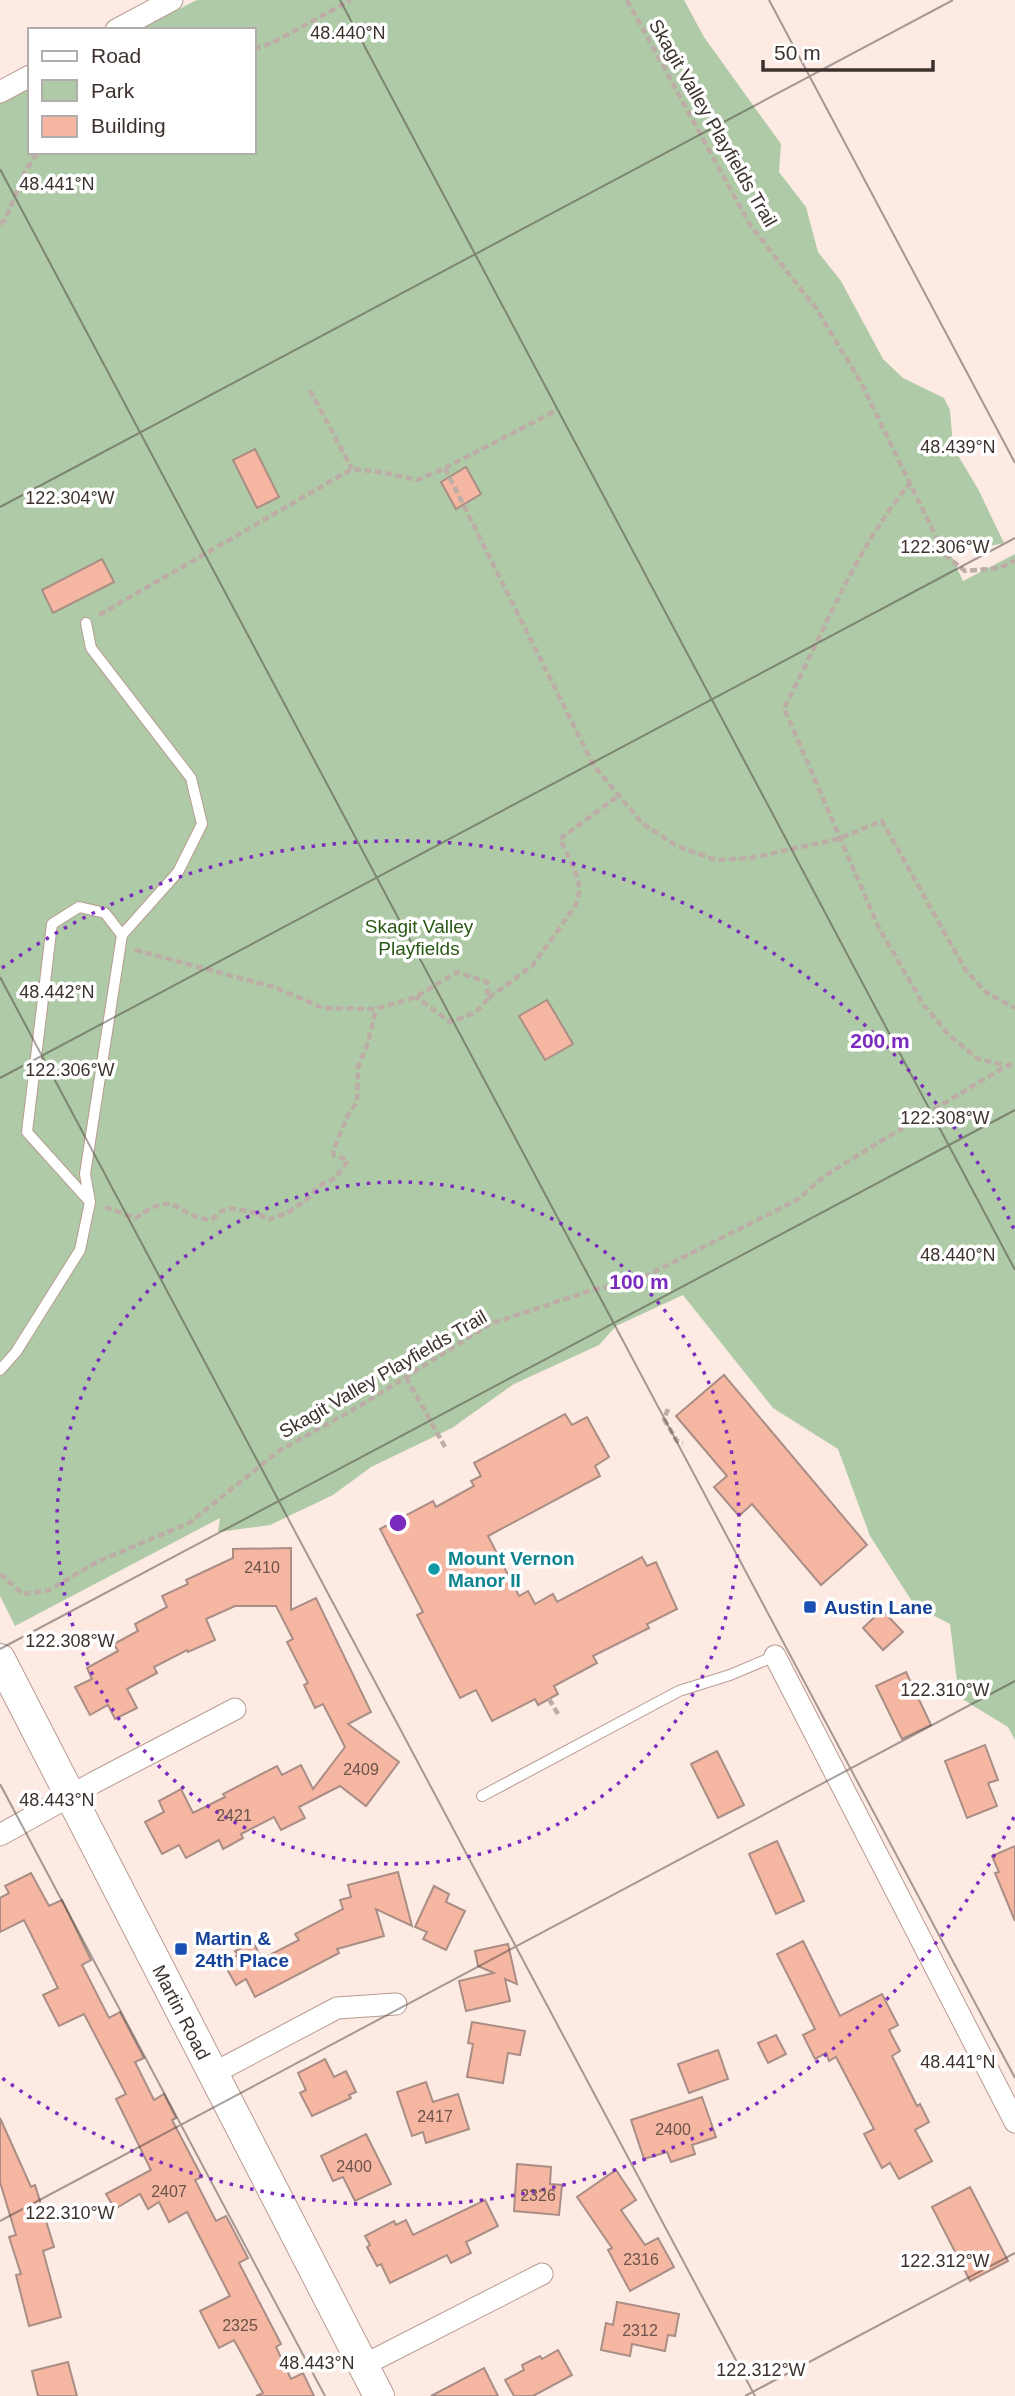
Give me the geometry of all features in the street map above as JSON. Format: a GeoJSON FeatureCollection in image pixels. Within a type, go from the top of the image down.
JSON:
{"type":"FeatureCollection","features":[{"type":"Feature","properties":{"kind":"street"},"geometry":{"type":"LineString","coordinates":[[120,28],[172,0]]}},
{"type":"Feature","properties":{"kind":"street"},"geometry":{"type":"LineString","coordinates":[[0,92],[28,77]]}},
{"type":"Feature","properties":{"kind":"street"},"geometry":{"type":"LineString","coordinates":[[775,1656],[1015,2122]]}},
{"type":"Feature","properties":{"kind":"street","name":"Martin Road"},"geometry":{"type":"LineString","coordinates":[[0,1659],[379,2396]]}},
{"type":"Feature","properties":{"kind":"street"},"geometry":{"type":"LineString","coordinates":[[0,1835],[235,1709]]}},
{"type":"Feature","properties":{"kind":"street"},"geometry":{"type":"LineString","coordinates":[[214,2073],[337,2008],[396,2004]]}},
{"type":"Feature","properties":{"kind":"street"},"geometry":{"type":"LineString","coordinates":[[363,2365],[542,2274]]}},
{"type":"Feature","properties":{"kind":"lane"},"geometry":{"type":"LineString","coordinates":[[0,1370],[16,1352],[80,1250],[90,1202],[85,1174],[121,941],[178,872],[202,824],[191,778],[91,648],[86,623]]}},
{"type":"Feature","properties":{"kind":"lane"},"geometry":{"type":"LineString","coordinates":[[90,1202],[27,1132],[52,924],[79,907],[105,913],[121,941]]}},
{"type":"Feature","properties":{"kind":"lane"},"geometry":{"type":"LineString","coordinates":[[482,1796],[679,1691],[730,1675],[775,1656]]}},
{"type":"Feature","properties":{"kind":"path"},"geometry":{"type":"LineString","coordinates":[[256,48],[272,43],[351,0]]}},
{"type":"Feature","properties":{"kind":"path","name":"Skagit Valley Playfields Trail"},"geometry":{"type":"LineString","coordinates":[[627,0],[750,225],[816,308],[860,381],[945,555],[965,571],[1000,568],[1015,560]]}},
{"type":"Feature","properties":{"kind":"path"},"geometry":{"type":"LineString","coordinates":[[0,224],[5,219],[25,172],[37,154]]}},
{"type":"Feature","properties":{"kind":"path"},"geometry":{"type":"LineString","coordinates":[[310,390],[352,469]]}},
{"type":"Feature","properties":{"kind":"path"},"geometry":{"type":"LineString","coordinates":[[86,623],[352,469],[417,480],[556,410]]}},
{"type":"Feature","properties":{"kind":"path"},"geometry":{"type":"LineString","coordinates":[[445,468],[594,766],[643,824],[677,846],[716,860],[750,858],[838,839],[882,821],[966,971],[987,992],[1015,1007]]}},
{"type":"Feature","properties":{"kind":"path"},"geometry":{"type":"LineString","coordinates":[[911,482],[890,507],[849,575],[784,708],[838,839],[878,926],[923,1004],[949,1035],[978,1059],[1006,1066]]}},
{"type":"Feature","properties":{"kind":"path"},"geometry":{"type":"LineString","coordinates":[[416,997],[450,1022],[475,1013],[488,999],[533,965],[576,905],[580,889],[574,868],[560,839],[618,796]]}},
{"type":"Feature","properties":{"kind":"path"},"geometry":{"type":"LineString","coordinates":[[121,941],[274,987],[323,1008],[376,1009],[416,997],[457,972],[487,982],[488,999]]}},
{"type":"Feature","properties":{"kind":"path"},"geometry":{"type":"LineString","coordinates":[[90,1202],[136,1217],[152,1205],[161,1203],[172,1204],[198,1219],[211,1220],[221,1211],[236,1209],[244,1210],[245,1213],[259,1213],[267,1220],[287,1213],[310,1197],[317,1187],[335,1178],[347,1161],[341,1156],[335,1156],[335,1147],[349,1113],[357,1102],[358,1067],[376,1009]]}},
{"type":"Feature","properties":{"kind":"path","name":"Skagit Valley Playfields Trail"},"geometry":{"type":"LineString","coordinates":[[0,1574],[23,1594],[49,1590],[97,1562],[189,1523],[279,1451],[363,1404],[490,1324],[592,1290],[636,1280],[797,1200],[823,1178],[863,1152],[1006,1066],[1015,1064]]}},
{"type":"Feature","properties":{"kind":"path"},"geometry":{"type":"LineString","coordinates":[[406,1377],[446,1447]]}},
{"type":"Feature","properties":{"kind":"path"},"geometry":{"type":"LineString","coordinates":[[668,1409],[664,1419],[677,1441],[683,1443]]}},
{"type":"Feature","properties":{"kind":"path"},"geometry":{"type":"LineString","coordinates":[[550,1699],[558,1714]]}},
{"type":"Feature","properties":{"kind":"green space","name":"Skagit Valley Playfields"},"geometry":{"type":"Polygon","coordinates":[[[197,0],[684,0],[704,37],[781,144],[779,172],[806,207],[818,252],[841,281],[883,359],[903,378],[944,398],[950,410],[953,447],[978,489],[1004,543],[979,548],[962,547],[942,535],[963,581],[1015,554],[1015,1740],[1008,1727],[959,1697],[950,1624],[915,1606],[870,1536],[838,1449],[773,1408],[683,1295],[616,1326],[599,1345],[514,1384],[452,1428],[371,1467],[333,1495],[270,1525],[218,1532],[220,1518],[15,1626],[0,1596],[0,96],[28,83],[28,154],[256,154],[256,28],[141,28],[197,0]]]}},
{"type":"Feature","properties":{"kind":"building"},"geometry":{"type":"Polygon","coordinates":[[[255,449],[279,497],[257,508],[233,460],[255,449]]]}},
{"type":"Feature","properties":{"kind":"building"},"geometry":{"type":"Polygon","coordinates":[[[466,467],[481,494],[456,509],[441,482],[466,467]]]}},
{"type":"Feature","properties":{"kind":"building"},"geometry":{"type":"Polygon","coordinates":[[[102,559],[114,582],[53,613],[42,590],[102,559]]]}},
{"type":"Feature","properties":{"kind":"building"},"geometry":{"type":"Polygon","coordinates":[[[547,1000],[573,1044],[545,1060],[519,1016],[547,1000]]]}},
{"type":"Feature","properties":{"kind":"building"},"geometry":{"type":"Polygon","coordinates":[[[724,1375],[867,1545],[821,1585],[752,1504],[739,1516],[714,1487],[727,1476],[676,1416],[724,1375]]]}},
{"type":"Feature","properties":{"kind":"building","name":"Mount Vernon Manor II"},"geometry":{"type":"Polygon","coordinates":[[[565,1414],[572,1425],[587,1417],[609,1457],[595,1466],[600,1476],[488,1536],[519,1596],[528,1591],[535,1604],[553,1594],[557,1602],[642,1557],[647,1566],[656,1562],[677,1609],[647,1624],[649,1628],[593,1656],[597,1663],[554,1686],[558,1694],[538,1705],[535,1699],[492,1721],[476,1690],[460,1698],[417,1615],[423,1612],[380,1529],[433,1501],[436,1507],[474,1486],[471,1481],[481,1476],[474,1463],[565,1414]]]}},
{"type":"Feature","properties":{"kind":"building"},"geometry":{"type":"Polygon","coordinates":[[[291,1548],[291,1610],[316,1598],[371,1712],[348,1724],[399,1762],[366,1806],[340,1786],[299,1807],[305,1818],[281,1830],[274,1817],[241,1834],[243,1838],[223,1849],[219,1840],[186,1858],[179,1845],[162,1854],[145,1822],[164,1812],[159,1801],[181,1789],[193,1813],[277,1766],[282,1775],[301,1765],[313,1789],[345,1747],[323,1704],[315,1708],[304,1685],[308,1683],[287,1642],[293,1639],[276,1606],[235,1606],[206,1619],[215,1640],[188,1652],[187,1650],[154,1667],[157,1673],[127,1689],[137,1708],[115,1719],[108,1705],[90,1715],[75,1687],[92,1679],[87,1668],[118,1651],[114,1644],[138,1631],[135,1624],[167,1607],[162,1596],[188,1584],[186,1580],[233,1558],[233,1549],[291,1548]]]}},
{"type":"Feature","properties":{"kind":"building"},"geometry":{"type":"Polygon","coordinates":[[[882,1610],[903,1632],[883,1650],[863,1628],[882,1610]]]}},
{"type":"Feature","properties":{"kind":"building"},"geometry":{"type":"Polygon","coordinates":[[[906,1672],[931,1725],[902,1739],[876,1686],[906,1672]]]}},
{"type":"Feature","properties":{"kind":"building"},"geometry":{"type":"Polygon","coordinates":[[[985,1745],[998,1780],[988,1783],[997,1806],[967,1818],[945,1761],[985,1745]]]}},
{"type":"Feature","properties":{"kind":"building"},"geometry":{"type":"Polygon","coordinates":[[[717,1751],[744,1805],[718,1818],[691,1764],[717,1751]]]}},
{"type":"Feature","properties":{"kind":"building"},"geometry":{"type":"Polygon","coordinates":[[[777,1841],[804,1901],[776,1914],[749,1854],[777,1841]]]}},
{"type":"Feature","properties":{"kind":"building"},"geometry":{"type":"Polygon","coordinates":[[[1015,1846],[1015,1921],[995,1873],[999,1872],[992,1856],[1015,1846]]]}},
{"type":"Feature","properties":{"kind":"building"},"geometry":{"type":"Polygon","coordinates":[[[398,1872],[412,1926],[376,1909],[384,1936],[337,1949],[339,1953],[255,1997],[246,1979],[236,1985],[223,1962],[238,1955],[235,1951],[253,1942],[262,1959],[299,1940],[295,1934],[343,1909],[340,1900],[351,1897],[348,1885],[398,1872]]]}},
{"type":"Feature","properties":{"kind":"building"},"geometry":{"type":"Polygon","coordinates":[[[31,1873],[49,1906],[62,1900],[91,1960],[82,1965],[109,2018],[120,2012],[144,2058],[135,2062],[154,2100],[164,2094],[176,2118],[172,2120],[202,2177],[195,2180],[216,2221],[226,2216],[248,2258],[239,2263],[281,2344],[276,2347],[291,2379],[303,2373],[314,2396],[256,2396],[263,2393],[234,2340],[219,2348],[200,2311],[230,2296],[187,2212],[169,2222],[159,2202],[148,2209],[140,2194],[115,2209],[106,2194],[151,2170],[116,2099],[126,2094],[84,2014],[59,2026],[43,1995],[58,1988],[24,1920],[0,1932],[0,1898],[9,1893],[5,1886],[31,1873]]]}},
{"type":"Feature","properties":{"kind":"building"},"geometry":{"type":"Polygon","coordinates":[[[434,1886],[449,1894],[446,1902],[465,1911],[446,1950],[423,1939],[427,1932],[415,1927],[434,1886]]]}},
{"type":"Feature","properties":{"kind":"building"},"geometry":{"type":"Polygon","coordinates":[[[803,1941],[840,2016],[882,1994],[898,2025],[889,2030],[900,2051],[892,2056],[917,2106],[920,2104],[929,2122],[915,2130],[932,2161],[899,2179],[890,2163],[882,2168],[864,2134],[874,2129],[836,2057],[829,2061],[826,2053],[815,2059],[803,2035],[815,2029],[777,1954],[803,1941]]]}},
{"type":"Feature","properties":{"kind":"building"},"geometry":{"type":"Polygon","coordinates":[[[508,1944],[517,1984],[505,1979],[510,2001],[466,2011],[459,1981],[494,1973],[478,1966],[475,1951],[508,1944]]]}},
{"type":"Feature","properties":{"kind":"building"},"geometry":{"type":"Polygon","coordinates":[[[472,2022],[525,2031],[520,2055],[508,2053],[503,2083],[467,2077],[473,2044],[468,2043],[472,2022]]]}},
{"type":"Feature","properties":{"kind":"building"},"geometry":{"type":"Polygon","coordinates":[[[776,2035],[786,2054],[768,2063],[758,2043],[776,2035]]]}},
{"type":"Feature","properties":{"kind":"building"},"geometry":{"type":"Polygon","coordinates":[[[718,2050],[728,2079],[689,2093],[678,2064],[718,2050]]]}},
{"type":"Feature","properties":{"kind":"building"},"geometry":{"type":"Polygon","coordinates":[[[325,2059],[334,2077],[346,2071],[356,2092],[349,2095],[351,2098],[312,2116],[300,2093],[306,2090],[298,2073],[325,2059]]]}},
{"type":"Feature","properties":{"kind":"building"},"geometry":{"type":"Polygon","coordinates":[[[426,2082],[433,2102],[458,2094],[469,2129],[426,2143],[423,2132],[412,2136],[397,2092],[426,2082]]]}},
{"type":"Feature","properties":{"kind":"building"},"geometry":{"type":"Polygon","coordinates":[[[702,2097],[716,2137],[692,2145],[695,2154],[671,2162],[667,2152],[644,2159],[631,2120],[702,2097]]]}},
{"type":"Feature","properties":{"kind":"building"},"geometry":{"type":"Polygon","coordinates":[[[0,2118],[31,2187],[35,2185],[54,2247],[43,2251],[61,2317],[29,2326],[16,2275],[21,2274],[9,2237],[16,2235],[0,2182],[0,2118]]]}},
{"type":"Feature","properties":{"kind":"building"},"geometry":{"type":"Polygon","coordinates":[[[366,2134],[391,2184],[355,2201],[343,2177],[333,2181],[321,2156],[366,2134]]]}},
{"type":"Feature","properties":{"kind":"building"},"geometry":{"type":"Polygon","coordinates":[[[517,2164],[551,2167],[550,2184],[562,2185],[559,2215],[514,2211],[517,2164]]]}},
{"type":"Feature","properties":{"kind":"building"},"geometry":{"type":"Polygon","coordinates":[[[616,2170],[636,2200],[621,2210],[645,2245],[658,2238],[674,2267],[630,2291],[608,2250],[612,2248],[577,2197],[616,2170]]]}},
{"type":"Feature","properties":{"kind":"building"},"geometry":{"type":"Polygon","coordinates":[[[970,2187],[1008,2261],[970,2281],[932,2207],[970,2187]]]}},
{"type":"Feature","properties":{"kind":"building"},"geometry":{"type":"Polygon","coordinates":[[[485,2200],[498,2226],[466,2242],[471,2253],[451,2263],[447,2255],[390,2283],[381,2264],[377,2266],[367,2247],[370,2245],[365,2236],[394,2221],[396,2225],[406,2220],[413,2235],[485,2200]]]}},
{"type":"Feature","properties":{"kind":"building"},"geometry":{"type":"Polygon","coordinates":[[[617,2302],[679,2314],[675,2336],[668,2335],[665,2351],[632,2344],[630,2356],[601,2350],[606,2323],[613,2325],[617,2302]]]}},
{"type":"Feature","properties":{"kind":"building"},"geometry":{"type":"Polygon","coordinates":[[[558,2350],[572,2375],[533,2396],[514,2396],[505,2380],[524,2370],[522,2365],[540,2356],[542,2359],[558,2350]]]}},
{"type":"Feature","properties":{"kind":"building"},"geometry":{"type":"Polygon","coordinates":[[[68,2362],[77,2396],[38,2396],[32,2371],[68,2362]]]}},
{"type":"Feature","properties":{"kind":"building"},"geometry":{"type":"Polygon","coordinates":[[[484,2368],[498,2396],[431,2396],[484,2368]]]}},
{"type":"Feature","properties":{"kind":"place","name":"Mount Vernon Manor II"},"geometry":{"type":"Point","coordinates":[434,1569]}},
{"type":"Feature","properties":{"kind":"place","name":"Austin Lane"},"geometry":{"type":"Point","coordinates":[810,1607]}},
{"type":"Feature","properties":{"kind":"place","name":"Martin & 24th Place"},"geometry":{"type":"Point","coordinates":[181,1949]}}]}
